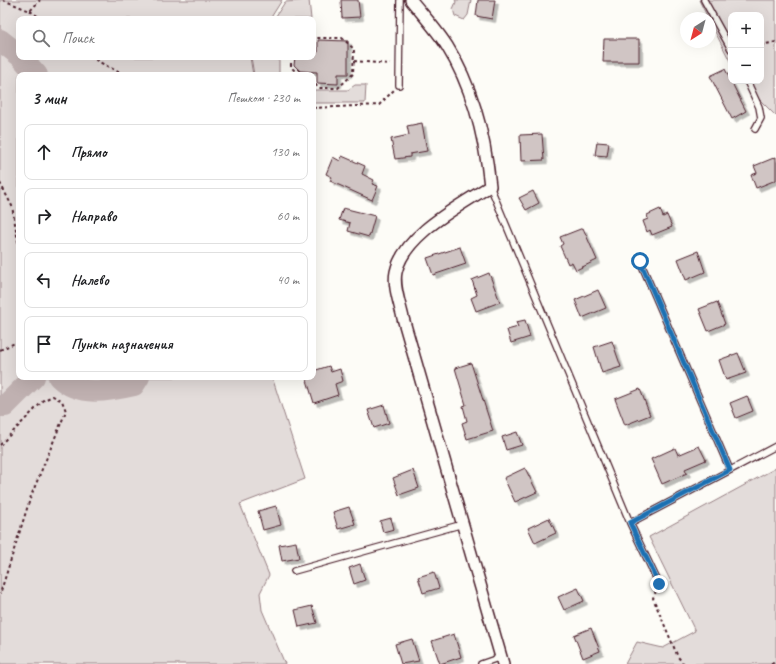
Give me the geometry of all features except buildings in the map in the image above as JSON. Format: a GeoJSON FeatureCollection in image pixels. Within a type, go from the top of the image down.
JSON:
{"type":"FeatureCollection","features":[{"type":"Feature","properties":{"kind":"street"},"geometry":{"type":"LineString","coordinates":[[411,0],[447,46],[470,92],[483,130],[490,186],[423,231],[402,255],[396,272],[396,288],[403,318],[502,660]]}},
{"type":"Feature","properties":{"kind":"lane"},"geometry":{"type":"LineString","coordinates":[[399,85],[400,0]]}},
{"type":"Feature","properties":{"kind":"lane"},"geometry":{"type":"LineString","coordinates":[[704,0],[730,48]]}},
{"type":"Feature","properties":{"kind":"lane"},"geometry":{"type":"LineString","coordinates":[[748,84],[759,107],[761,118],[755,129]]}},
{"type":"Feature","properties":{"kind":"lane"},"geometry":{"type":"LineString","coordinates":[[490,186],[630,523],[659,584]]}},
{"type":"Feature","properties":{"kind":"lane"},"geometry":{"type":"LineString","coordinates":[[640,261],[730,470]]}},
{"type":"Feature","properties":{"kind":"lane"},"geometry":{"type":"LineString","coordinates":[[630,523],[776,446]]}},
{"type":"Feature","properties":{"kind":"lane"},"geometry":{"type":"LineString","coordinates":[[294,571],[463,524]]}},
{"type":"Feature","properties":{"kind":"lane"},"geometry":{"type":"LineString","coordinates":[[480,664],[502,660]]}},
{"type":"Feature","properties":{"kind":"path"},"geometry":{"type":"LineString","coordinates":[[2,0],[30,11],[38,16]]}},
{"type":"Feature","properties":{"kind":"path"},"geometry":{"type":"LineString","coordinates":[[30,11],[40,0]]}},
{"type":"Feature","properties":{"kind":"path"},"geometry":{"type":"LineString","coordinates":[[316,40],[318,38],[342,38],[354,48],[353,74],[338,88],[318,88],[316,85]]}},
{"type":"Feature","properties":{"kind":"path"},"geometry":{"type":"LineString","coordinates":[[764,44],[776,42]]}},
{"type":"Feature","properties":{"kind":"path"},"geometry":{"type":"LineString","coordinates":[[96,60],[118,72]]}},
{"type":"Feature","properties":{"kind":"path"},"geometry":{"type":"LineString","coordinates":[[291,60],[291,67],[296,72]]}},
{"type":"Feature","properties":{"kind":"path"},"geometry":{"type":"LineString","coordinates":[[354,61],[380,63]]}},
{"type":"Feature","properties":{"kind":"path"},"geometry":{"type":"LineString","coordinates":[[316,108],[379,106],[399,85]]}},
{"type":"Feature","properties":{"kind":"path"},"geometry":{"type":"LineString","coordinates":[[0,183],[12,206],[16,229]]}},
{"type":"Feature","properties":{"kind":"path"},"geometry":{"type":"LineString","coordinates":[[0,350],[16,342]]}},
{"type":"Feature","properties":{"kind":"path"},"geometry":{"type":"LineString","coordinates":[[0,446],[44,400],[52,396],[62,401],[66,411],[31,496],[0,594]]}},
{"type":"Feature","properties":{"kind":"path"},"geometry":{"type":"LineString","coordinates":[[659,584],[653,598],[678,657],[684,664]]}},
{"type":"Feature","properties":{"kind":"path"},"geometry":{"type":"LineString","coordinates":[[771,664],[776,662]]}},
{"type":"Feature","properties":{"kind":"shaded area"},"geometry":{"type":"Polygon","coordinates":[[[0,0],[282,0],[272,16],[16,16],[16,60],[250,60],[252,72],[16,72],[16,380],[273,380],[305,479],[240,504],[269,575],[260,593],[262,610],[285,664],[0,664],[0,0]]]}},
{"type":"Feature","properties":{"kind":"shaded area"},"geometry":{"type":"Polygon","coordinates":[[[309,0],[311,16],[276,16],[285,2],[309,0]]]}},
{"type":"Feature","properties":{"kind":"shaded area"},"geometry":{"type":"Polygon","coordinates":[[[455,0],[471,0],[468,15],[464,20],[455,16],[453,9],[456,2],[455,0]]]}},
{"type":"Feature","properties":{"kind":"shaded area"},"geometry":{"type":"Polygon","coordinates":[[[699,0],[776,0],[776,116],[744,84],[764,84],[764,12],[728,12],[728,57],[716,34],[716,12],[705,12],[699,0]]]}},
{"type":"Feature","properties":{"kind":"shaded area"},"geometry":{"type":"Polygon","coordinates":[[[252,60],[279,60],[279,72],[254,72],[252,60]]]}},
{"type":"Feature","properties":{"kind":"shaded area"},"geometry":{"type":"Polygon","coordinates":[[[355,85],[366,85],[365,103],[316,103],[316,90],[348,90],[355,85]]]}},
{"type":"Feature","properties":{"kind":"shaded area"},"geometry":{"type":"Polygon","coordinates":[[[776,468],[776,664],[625,664],[637,642],[663,648],[695,631],[649,537],[776,468]]]}},
{"type":"Feature","properties":{"kind":"waterway"},"geometry":{"type":"LineString","coordinates":[[0,40],[16,53]]}},
{"type":"Feature","properties":{"kind":"waterway"},"geometry":{"type":"LineString","coordinates":[[24,60],[34,72]]}},
{"type":"Feature","properties":{"kind":"waterway"},"geometry":{"type":"LineString","coordinates":[[0,406],[5,406],[31,380]]}},
{"type":"Feature","properties":{"kind":"waterway"},"geometry":{"type":"LineString","coordinates":[[63,380],[76,388],[94,391],[134,385],[137,380]]}},
{"type":"Feature","properties":{"kind":"route"},"geometry":{"type":"LineString","coordinates":[[640,261],[730,470],[630,523],[659,584]]}}]}
